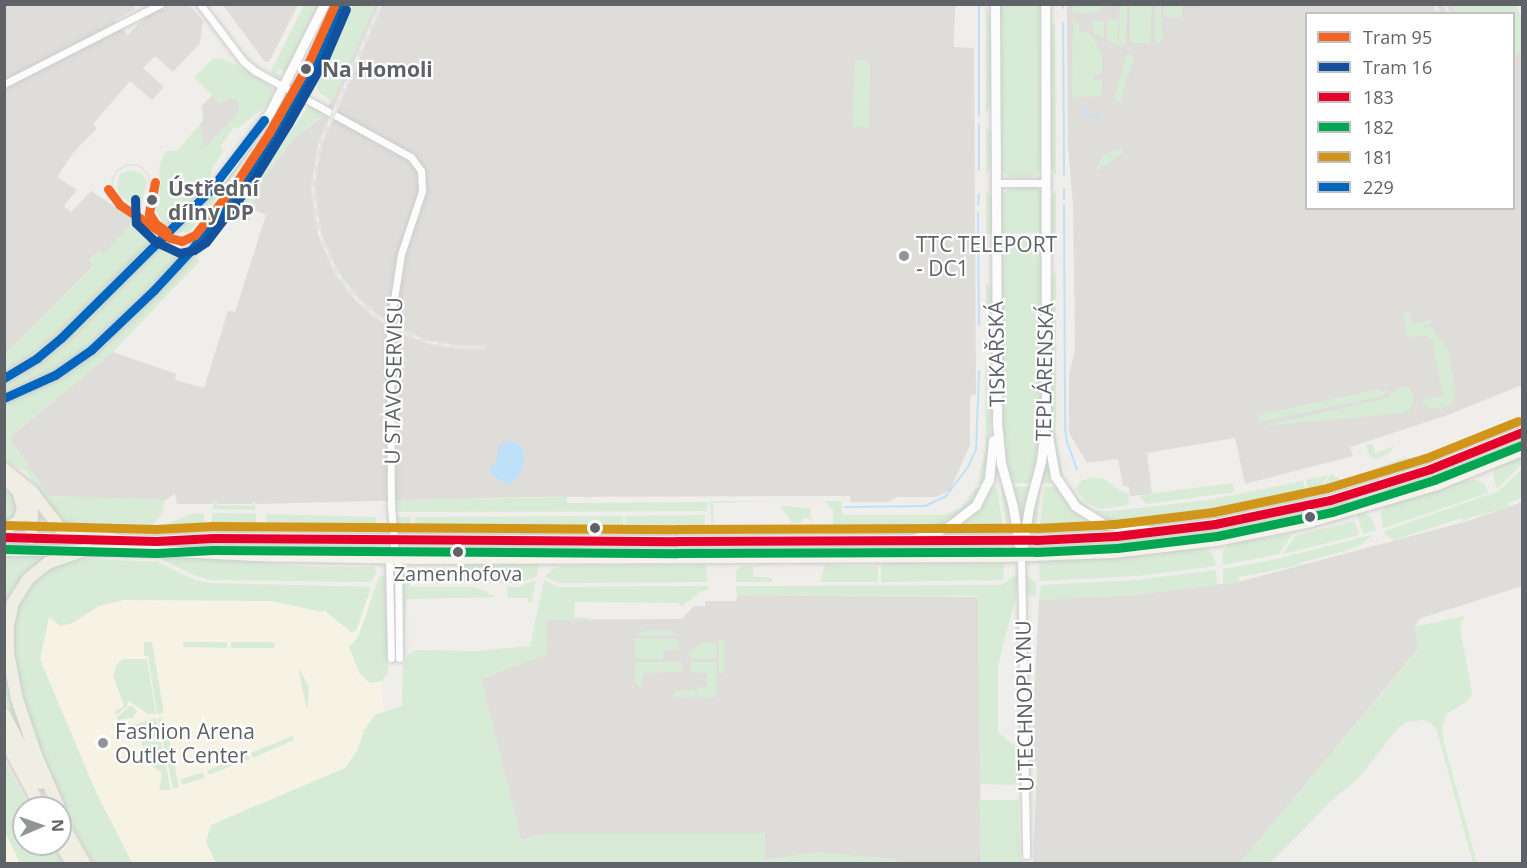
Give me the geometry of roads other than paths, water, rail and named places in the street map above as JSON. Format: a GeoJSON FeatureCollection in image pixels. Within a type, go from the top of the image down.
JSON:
{"type":"FeatureCollection","features":[{"type":"Feature","properties":{"kind":"highway"},"geometry":{"type":"LineString","coordinates":[[4,530],[19,521],[23,508],[18,490],[6,473]]}},
{"type":"Feature","properties":{"kind":"highway"},"geometry":{"type":"LineString","coordinates":[[6,473],[30,501],[31,538]]}},
{"type":"Feature","properties":{"kind":"highway"},"geometry":{"type":"LineString","coordinates":[[6,473],[32,492],[60,528],[115,540]]}},
{"type":"Feature","properties":{"kind":"highway"},"geometry":{"type":"LineString","coordinates":[[53,796],[36,755],[17,699],[8,653],[8,626],[15,598],[32,575],[52,561],[88,549]]}},
{"type":"Feature","properties":{"kind":"highway"},"geometry":{"type":"LineString","coordinates":[[4,714],[47,796]]}},
{"type":"Feature","properties":{"kind":"highway"},"geometry":{"type":"LineString","coordinates":[[4,738],[34,796]]}},
{"type":"Feature","properties":{"kind":"highway"},"geometry":{"type":"LineString","coordinates":[[4,747],[23,775]]}},
{"type":"Feature","properties":{"kind":"highway"},"geometry":{"type":"LineString","coordinates":[[72,843],[79,861]]}},
{"type":"Feature","properties":{"kind":"highway"},"geometry":{"type":"LineString","coordinates":[[72,846],[79,861]]}},
{"type":"Feature","properties":{"kind":"main road"},"geometry":{"type":"LineString","coordinates":[[4,551],[88,549],[254,556],[910,540],[1021,540],[1162,532],[1250,518],[1340,497],[1430,469],[1522,432]]}},
{"type":"Feature","properties":{"kind":"main road"},"geometry":{"type":"LineString","coordinates":[[4,537],[115,540],[213,538],[394,552],[1021,557],[1147,550],[1269,532],[1392,500],[1522,451]]}},
{"type":"Feature","properties":{"kind":"main road"},"geometry":{"type":"LineString","coordinates":[[4,545],[24,545],[31,538]]}},
{"type":"Feature","properties":{"kind":"street"},"geometry":{"type":"LineString","coordinates":[[4,84],[160,4]]}},
{"type":"Feature","properties":{"kind":"street","name":"U STAVOSERVISU"},"geometry":{"type":"LineString","coordinates":[[200,4],[243,61],[284,87],[411,157],[421,171],[422,191],[398,265],[390,317],[391,507],[394,552]]}},
{"type":"Feature","properties":{"kind":"street"},"geometry":{"type":"LineString","coordinates":[[4,378],[37,358],[61,338],[211,189],[248,143],[284,87],[324,4]]}},
{"type":"Feature","properties":{"kind":"street"},"geometry":{"type":"LineString","coordinates":[[4,398],[43,382],[80,358],[154,290],[192,249],[237,192],[299,94],[342,4]]}},
{"type":"Feature","properties":{"kind":"street","name":"TISKAŘSKÁ"},"geometry":{"type":"LineString","coordinates":[[995,4],[996,392],[1000,456],[1021,540]]}},
{"type":"Feature","properties":{"kind":"street","name":"TEPLÁRENSKÁ"},"geometry":{"type":"LineString","coordinates":[[1021,557],[1021,540],[1041,460],[1046,421],[1046,4]]}},
{"type":"Feature","properties":{"kind":"street"},"geometry":{"type":"LineString","coordinates":[[996,183],[1046,183]]}},
{"type":"Feature","properties":{"kind":"street"},"geometry":{"type":"LineString","coordinates":[[910,540],[955,523],[981,498],[991,473],[996,392]]}},
{"type":"Feature","properties":{"kind":"street"},"geometry":{"type":"LineString","coordinates":[[1046,421],[1055,476],[1075,506],[1092,518],[1111,526],[1162,532]]}},
{"type":"Feature","properties":{"kind":"street"},"geometry":{"type":"LineString","coordinates":[[394,552],[395,658]]}},
{"type":"Feature","properties":{"kind":"street","name":"U TECHNOPLYNU"},"geometry":{"type":"LineString","coordinates":[[1021,557],[1026,855]]}},
{"type":"Feature","properties":{"kind":"water"},"geometry":{"type":"Polygon","coordinates":[[[510,441],[519,445],[524,451],[524,462],[519,476],[511,483],[506,483],[493,476],[490,468],[496,463],[499,445],[510,441]]]}},
{"type":"Feature","properties":{"kind":"waterway"},"geometry":{"type":"LineString","coordinates":[[979,4],[979,115]]}},
{"type":"Feature","properties":{"kind":"waterway"},"geometry":{"type":"LineString","coordinates":[[1187,4],[1194,8]]}},
{"type":"Feature","properties":{"kind":"waterway"},"geometry":{"type":"LineString","coordinates":[[1063,23],[1064,175]]}},
{"type":"Feature","properties":{"kind":"waterway"},"geometry":{"type":"LineString","coordinates":[[1085,107],[1086,114],[1102,118]]}},
{"type":"Feature","properties":{"kind":"waterway"},"geometry":{"type":"LineString","coordinates":[[979,124],[979,170]]}},
{"type":"Feature","properties":{"kind":"waterway"},"geometry":{"type":"LineString","coordinates":[[1064,189],[1064,199]]}},
{"type":"Feature","properties":{"kind":"waterway"},"geometry":{"type":"LineString","coordinates":[[978,205],[979,194]]}},
{"type":"Feature","properties":{"kind":"waterway"},"geometry":{"type":"LineString","coordinates":[[1064,205],[1065,428],[1067,442],[1077,469]]}},
{"type":"Feature","properties":{"kind":"waterway"},"geometry":{"type":"LineString","coordinates":[[978,213],[979,325]]}},
{"type":"Feature","properties":{"kind":"waterway"},"geometry":{"type":"LineString","coordinates":[[845,507],[925,506],[946,496],[968,467],[976,450],[979,371]]}},
{"type":"Feature","properties":{"kind":"tram line","name":"95"},"geometry":{"type":"LineString","coordinates":[[108,189],[120,205],[170,238],[182,241],[195,235],[236,183],[269,133],[306,68],[335,4]]}},
{"type":"Feature","properties":{"kind":"tram line","name":"16"},"geometry":{"type":"LineString","coordinates":[[135,199],[136,223],[156,242],[180,253],[194,250],[206,242],[254,179],[288,124],[325,58],[346,9]]}},
{"type":"Feature","properties":{"kind":"tram line"},"geometry":{"type":"LineString","coordinates":[[123,203],[114,194],[112,182],[117,171],[128,165],[140,166],[149,175],[151,187],[147,199]]}},
{"type":"Feature","properties":{"kind":"tram line","name":"95"},"geometry":{"type":"LineString","coordinates":[[155,182],[149,213],[155,223],[167,232]]}},
{"type":"Feature","properties":{"kind":"railway"},"geometry":{"type":"LineString","coordinates":[[381,4],[320,144],[313,187],[320,235],[337,273],[359,301],[378,317],[401,331],[429,342],[460,347],[485,347]]}},
{"type":"Feature","properties":{"kind":"railway"},"geometry":{"type":"LineString","coordinates":[[1435,4],[1438,12]]}},
{"type":"Feature","properties":{"kind":"railway"},"geometry":{"type":"LineString","coordinates":[[1445,4],[1448,12]]}},
{"type":"Feature","properties":{"kind":"place","name":"Na Homoli"},"geometry":{"type":"Point","coordinates":[306,69]}},
{"type":"Feature","properties":{"kind":"place","name":"Ústřední dílny DP"},"geometry":{"type":"Point","coordinates":[152,200]}},
{"type":"Feature","properties":{"kind":"place","name":"TTC TELEPORT - DC1"},"geometry":{"type":"Point","coordinates":[904,256]}},
{"type":"Feature","properties":{"kind":"place","name":"Zamenhofova"},"geometry":{"type":"Point","coordinates":[458,552]}},
{"type":"Feature","properties":{"kind":"place","name":"Fashion Arena Outlet Center"},"geometry":{"type":"Point","coordinates":[103,743]}}]}
